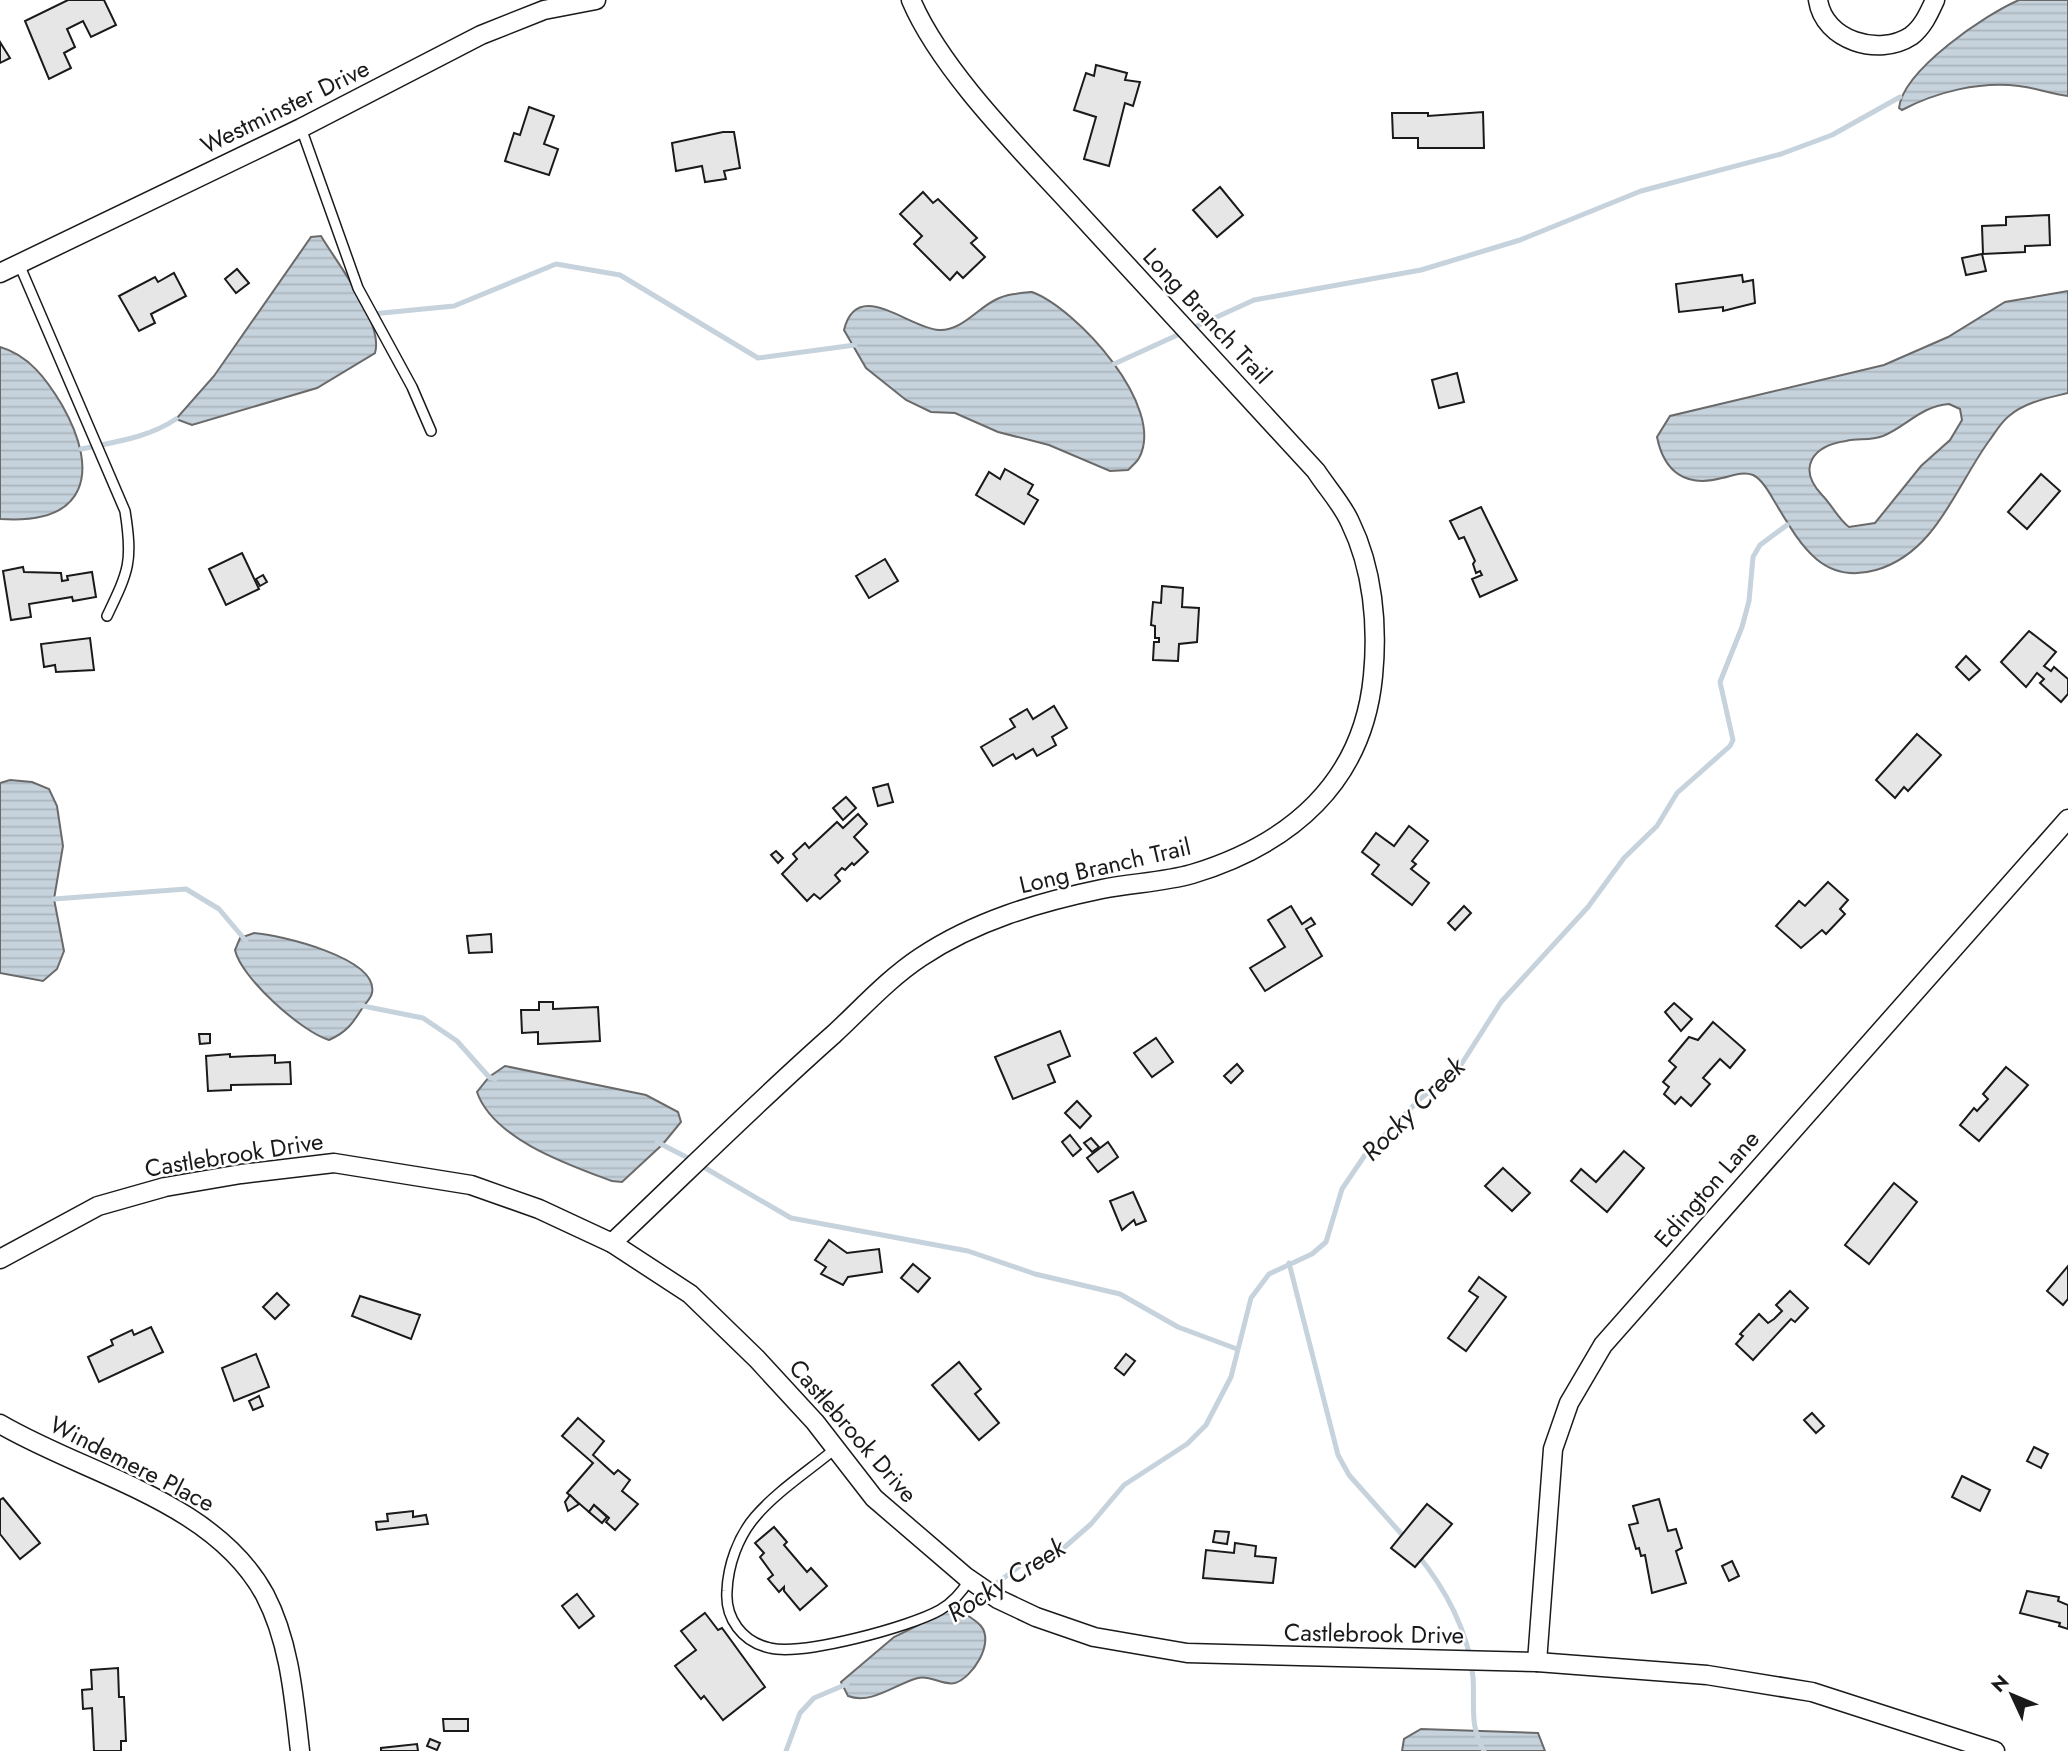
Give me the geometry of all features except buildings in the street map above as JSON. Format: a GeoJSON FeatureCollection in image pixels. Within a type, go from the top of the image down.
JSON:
{"type":"FeatureCollection","features":[{"type":"Feature","properties":{"kind":"street","name":"Westminster Drive"},"geometry":{"type":"LineString","coordinates":[[0,273],[301,128],[481,35],[544,10],[596,0]]}},
{"type":"Feature","properties":{"kind":"street","name":"Long Branch Trail"},"geometry":{"type":"LineString","coordinates":[[612,1242],[815,1050],[919,958],[972,928],[1028,908],[1102,889],[1192,874],[1237,856],[1285,831],[1319,804],[1352,757],[1371,705],[1377,644],[1372,596],[1363,552],[1349,519],[1316,471],[1037,168],[965,82],[922,24],[911,0]]}},
{"type":"Feature","properties":{"kind":"street"},"geometry":{"type":"LineString","coordinates":[[1818,0],[1830,25],[1848,39],[1869,46],[1891,45],[1911,36],[1927,19],[1935,0]]}},
{"type":"Feature","properties":{"kind":"street","name":"Edington Lane"},"geometry":{"type":"LineString","coordinates":[[1537,1662],[1553,1449],[1569,1403],[1603,1345],[2068,819]]}},
{"type":"Feature","properties":{"kind":"street","name":"Castlebrook Drive"},"geometry":{"type":"LineString","coordinates":[[0,1259],[98,1206],[165,1187],[240,1174],[334,1163],[471,1185],[539,1209],[612,1242],[690,1294],[757,1359],[836,1448],[874,1498],[969,1580],[998,1599],[1036,1617],[1094,1637],[1187,1653],[1537,1662],[1707,1675],[1812,1692],[1995,1751]]}},
{"type":"Feature","properties":{"kind":"street","name":"Windemere Place"},"geometry":{"type":"LineString","coordinates":[[0,1424],[210,1530],[239,1559],[265,1595],[282,1639],[293,1688],[300,1751]]}},
{"type":"Feature","properties":{"kind":"lane"},"geometry":{"type":"LineString","coordinates":[[301,128],[358,288],[412,387],[432,431]]}},
{"type":"Feature","properties":{"kind":"lane"},"geometry":{"type":"LineString","coordinates":[[19,264],[125,511],[130,543],[128,573],[107,616]]}},
{"type":"Feature","properties":{"kind":"lane"},"geometry":{"type":"LineString","coordinates":[[836,1448],[755,1517],[737,1547],[727,1579],[726,1607],[739,1633],[770,1648],[795,1648],[863,1637],[940,1610],[961,1593],[969,1580]]}},
{"type":"Feature","properties":{"kind":"shaded area"},"geometry":{"type":"Polygon","coordinates":[[[2019,0],[2068,0],[2068,96],[2019,86],[1989,85],[1959,89],[1902,110],[1899,108],[1904,93],[1930,61],[1968,30],[2019,0]]]}},
{"type":"Feature","properties":{"kind":"shaded area"},"geometry":{"type":"Polygon","coordinates":[[[321,236],[366,310],[376,340],[375,353],[317,388],[192,425],[176,419],[214,376],[311,237],[321,236]]]}},
{"type":"Feature","properties":{"kind":"shaded area"},"geometry":{"type":"Polygon","coordinates":[[[2068,291],[2068,393],[2029,404],[2006,418],[1929,534],[1897,561],[1876,570],[1857,573],[1840,571],[1813,556],[1792,530],[1767,489],[1753,475],[1737,474],[1709,481],[1687,479],[1671,468],[1660,449],[1657,437],[1670,416],[1884,365],[1948,337],[2005,302],[2068,291]],[[1949,404],[1930,408],[1883,436],[1846,441],[1824,448],[1817,453],[1810,467],[1814,485],[1849,527],[1875,523],[1921,466],[1950,440],[1962,420],[1960,409],[1949,404]]]}},
{"type":"Feature","properties":{"kind":"shaded area"},"geometry":{"type":"Polygon","coordinates":[[[1032,292],[1050,302],[1093,338],[1129,387],[1140,413],[1144,437],[1139,458],[1128,470],[1110,471],[1049,445],[998,432],[955,413],[931,412],[906,400],[866,368],[844,330],[851,315],[860,307],[872,306],[927,327],[947,329],[962,323],[999,298],[1032,292]]]}},
{"type":"Feature","properties":{"kind":"shaded area"},"geometry":{"type":"Polygon","coordinates":[[[0,347],[20,356],[43,378],[62,405],[74,429],[81,452],[82,472],[78,489],[68,503],[52,513],[29,519],[0,519],[0,347]]]}},
{"type":"Feature","properties":{"kind":"shaded area"},"geometry":{"type":"Polygon","coordinates":[[[10,780],[32,782],[49,789],[57,806],[63,846],[54,899],[64,951],[57,969],[43,981],[0,973],[0,783],[10,780]]]}},
{"type":"Feature","properties":{"kind":"shaded area"},"geometry":{"type":"Polygon","coordinates":[[[254,933],[305,944],[345,959],[370,980],[370,999],[340,1034],[329,1040],[317,1035],[274,1002],[248,975],[235,950],[240,938],[254,933]]]}},
{"type":"Feature","properties":{"kind":"shaded area"},"geometry":{"type":"Polygon","coordinates":[[[505,1066],[646,1095],[678,1112],[681,1122],[663,1144],[622,1182],[612,1181],[534,1148],[499,1123],[486,1109],[477,1092],[489,1077],[505,1066]]]}},
{"type":"Feature","properties":{"kind":"shaded area"},"geometry":{"type":"Polygon","coordinates":[[[955,1607],[978,1623],[985,1633],[980,1659],[962,1680],[946,1683],[918,1678],[875,1696],[848,1696],[841,1682],[894,1637],[955,1607]]]}},
{"type":"Feature","properties":{"kind":"shaded area"},"geometry":{"type":"Polygon","coordinates":[[[1421,1729],[1538,1733],[1545,1751],[1402,1751],[1404,1739],[1421,1729]]]}},
{"type":"Feature","properties":{"kind":"waterway"},"geometry":{"type":"LineString","coordinates":[[1114,364],[1254,300],[1421,270],[1520,240],[1641,191],[1781,154],[1832,135],[1900,97]]}},
{"type":"Feature","properties":{"kind":"waterway"},"geometry":{"type":"LineString","coordinates":[[372,314],[454,306],[556,264],[620,275],[758,358],[855,345]]}},
{"type":"Feature","properties":{"kind":"waterway"},"geometry":{"type":"LineString","coordinates":[[81,449],[142,435],[176,419]]}},
{"type":"Feature","properties":{"kind":"waterway","name":"Rocky Creek"},"geometry":{"type":"LineString","coordinates":[[955,1614],[1020,1566],[1059,1552],[1091,1524],[1124,1485],[1187,1444],[1206,1425],[1231,1377],[1251,1298],[1269,1274],[1312,1254],[1326,1242],[1342,1189],[1365,1155],[1420,1099],[1459,1068],[1501,1002],[1588,907],[1624,858],[1657,826],[1677,793],[1730,746],[1733,740],[1720,682],[1742,627],[1749,601],[1753,557],[1760,545],[1787,525]]}},
{"type":"Feature","properties":{"kind":"waterway"},"geometry":{"type":"LineString","coordinates":[[54,899],[186,889],[219,909],[246,941]]}},
{"type":"Feature","properties":{"kind":"waterway"},"geometry":{"type":"LineString","coordinates":[[358,1005],[423,1018],[457,1041],[489,1077],[495,1079]]}},
{"type":"Feature","properties":{"kind":"waterway"},"geometry":{"type":"LineString","coordinates":[[657,1142],[692,1160]]}},
{"type":"Feature","properties":{"kind":"waterway"},"geometry":{"type":"LineString","coordinates":[[700,1165],[791,1218],[968,1251],[1035,1274],[1120,1294],[1178,1327],[1237,1349]]}},
{"type":"Feature","properties":{"kind":"waterway"},"geometry":{"type":"LineString","coordinates":[[1289,1263],[1338,1455],[1349,1475],[1405,1538]]}},
{"type":"Feature","properties":{"kind":"waterway"},"geometry":{"type":"LineString","coordinates":[[1417,1554],[1437,1581],[1461,1627],[1471,1660],[1474,1724],[1484,1751]]}},
{"type":"Feature","properties":{"kind":"waterway","name":"Rocky Creek"},"geometry":{"type":"LineString","coordinates":[[786,1751],[800,1713],[814,1698],[847,1684]]}}]}
